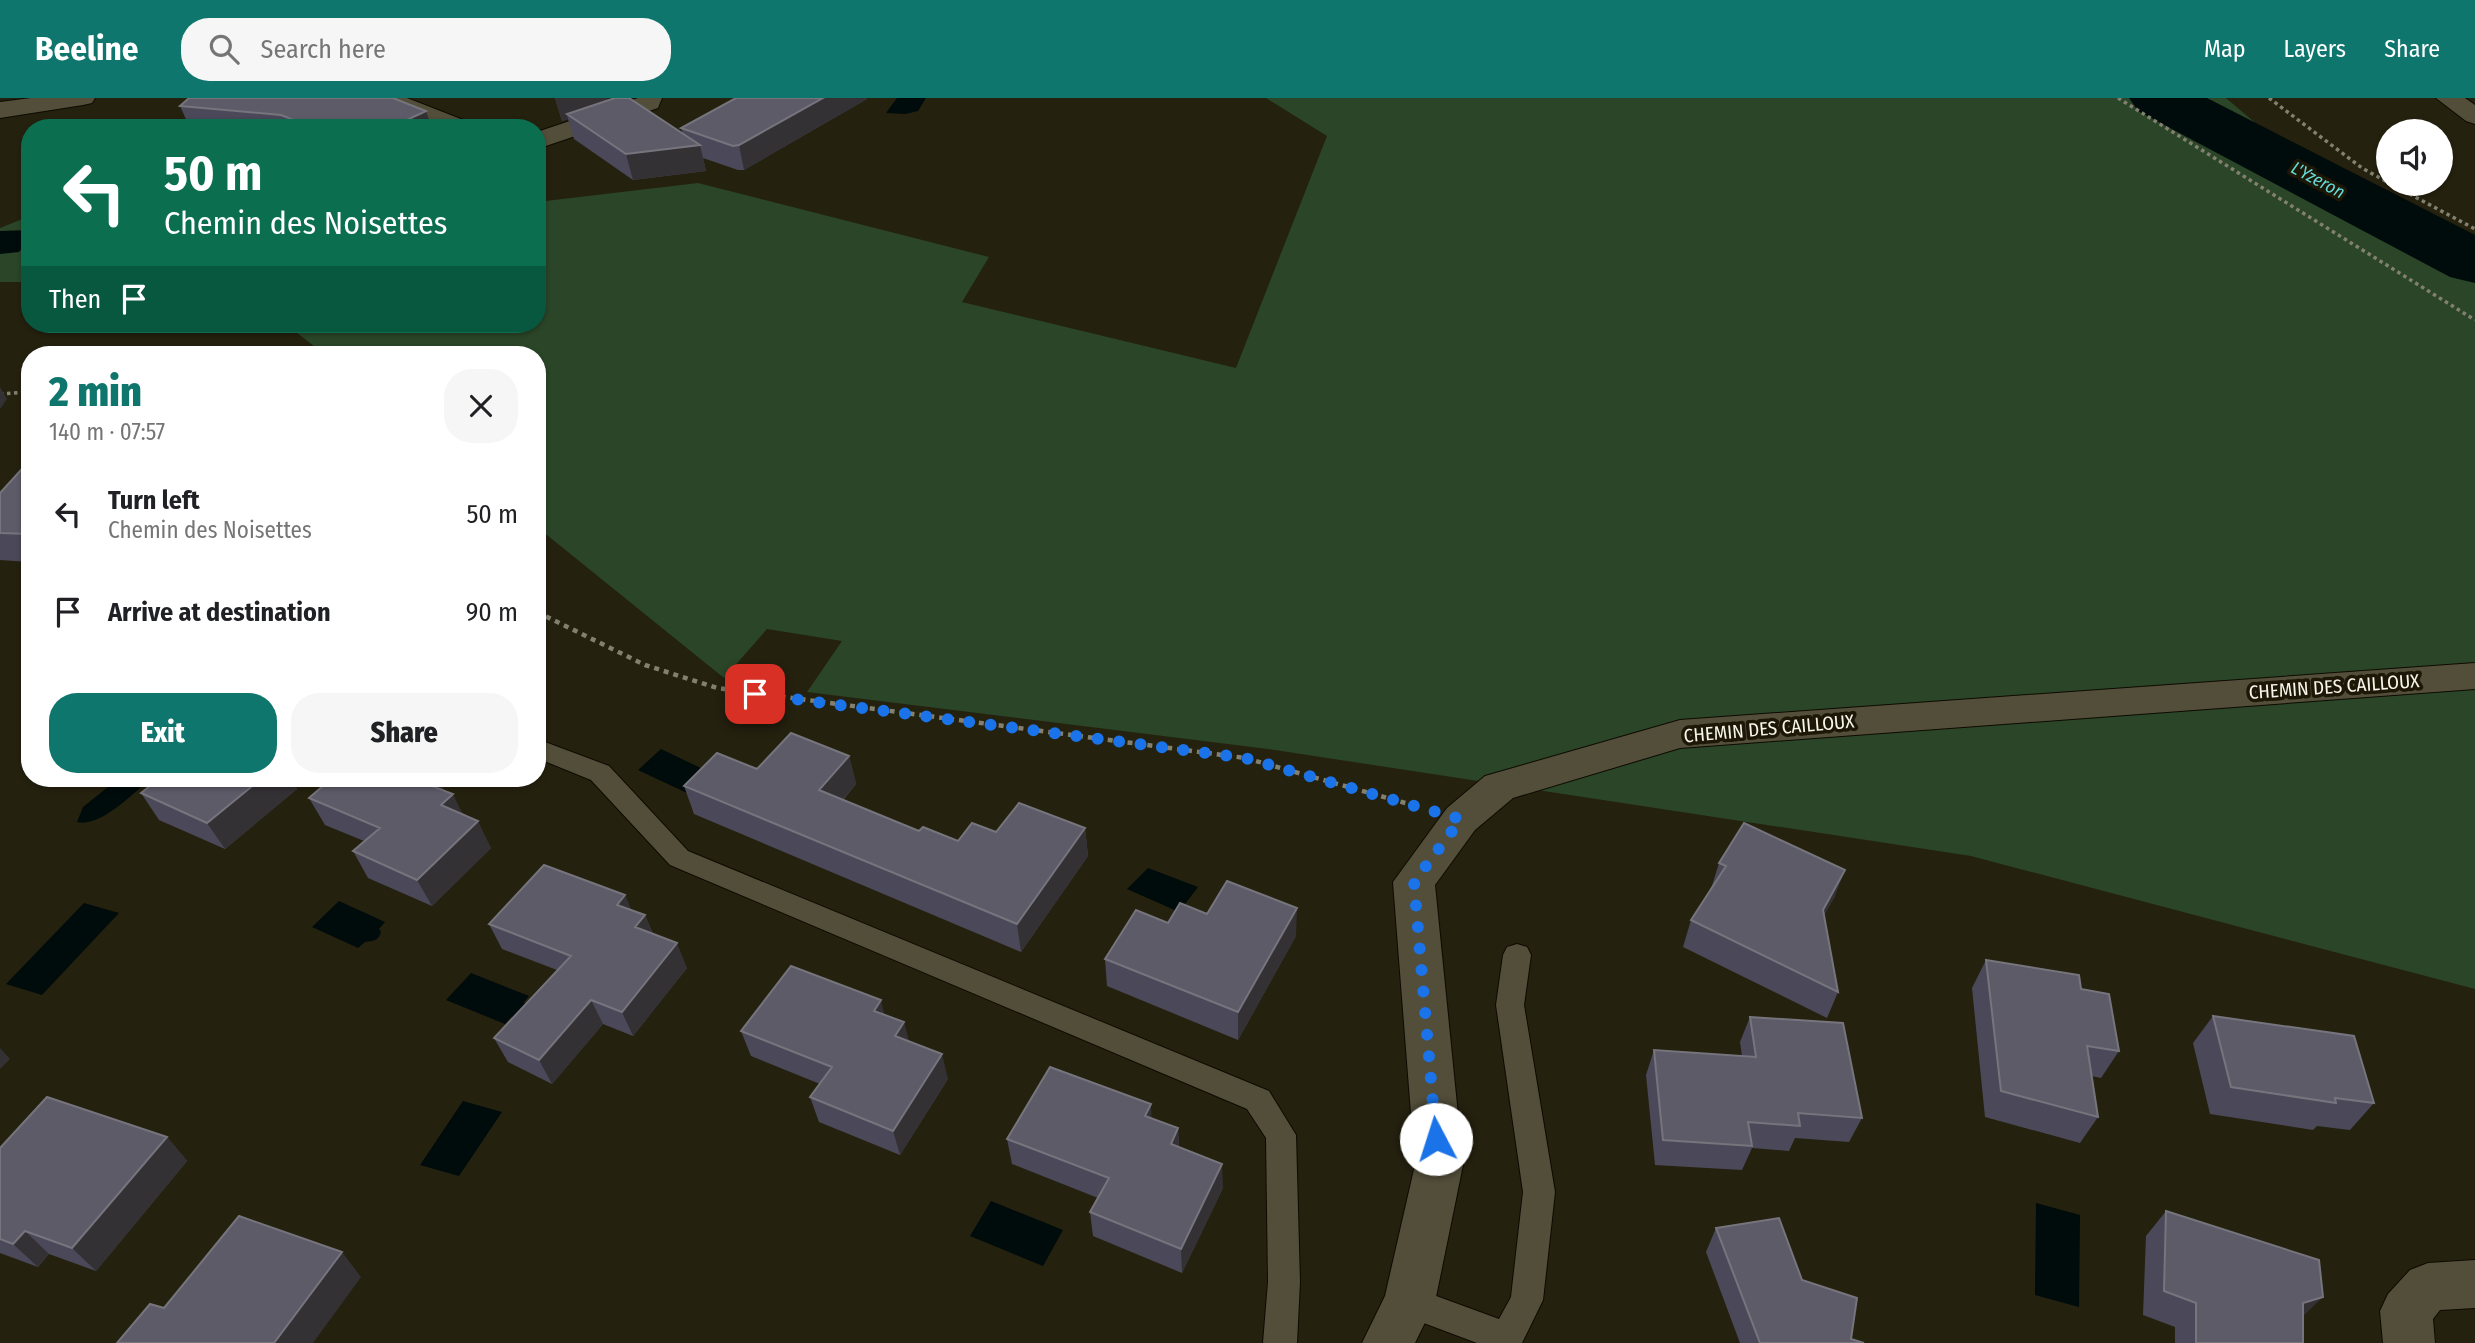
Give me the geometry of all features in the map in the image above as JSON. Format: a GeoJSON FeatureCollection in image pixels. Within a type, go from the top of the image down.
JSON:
{"type":"FeatureCollection","features":[{"type":"Feature","properties":{"kind":"street"},"geometry":{"type":"LineString","coordinates":[[0,110],[83,98]]}},
{"type":"Feature","properties":{"kind":"street"},"geometry":{"type":"LineString","coordinates":[[385,98],[440,119]]}},
{"type":"Feature","properties":{"kind":"street"},"geometry":{"type":"LineString","coordinates":[[546,138],[649,103],[650,98]]}},
{"type":"Feature","properties":{"kind":"street"},"geometry":{"type":"LineString","coordinates":[[2448,98],[2475,116]]}},
{"type":"Feature","properties":{"kind":"street","name":"CHEMIN DES CAILLOUX"},"geometry":{"type":"LineString","coordinates":[[1388,1343],[1409,1302],[1439,1165],[1414,882],[1461,819],[1499,787],[1681,734],[2475,676]]}},
{"type":"Feature","properties":{"kind":"street"},"geometry":{"type":"LineString","coordinates":[[2409,1343],[2406,1311],[2428,1287],[2475,1284]]}},
{"type":"Feature","properties":{"kind":"lane"},"geometry":{"type":"LineString","coordinates":[[546,752],[600,773],[679,858],[1258,1100],[1281,1135],[1284,1282],[1280,1343]]}},
{"type":"Feature","properties":{"kind":"lane"},"geometry":{"type":"LineString","coordinates":[[1409,1302],[1507,1338],[1527,1300],[1539,1192],[1510,1005],[1517,955]]}},
{"type":"Feature","properties":{"kind":"path"},"geometry":{"type":"LineString","coordinates":[[2118,98],[2475,320]]}},
{"type":"Feature","properties":{"kind":"path"},"geometry":{"type":"LineString","coordinates":[[2269,98],[2362,168],[2376,176]]}},
{"type":"Feature","properties":{"kind":"path"},"geometry":{"type":"LineString","coordinates":[[2414,196],[2475,229]]}},
{"type":"Feature","properties":{"kind":"path"},"geometry":{"type":"LineString","coordinates":[[0,394],[21,393]]}},
{"type":"Feature","properties":{"kind":"path"},"geometry":{"type":"LineString","coordinates":[[546,616],[645,665],[717,688],[1245,758],[1461,819]]}},
{"type":"Feature","properties":{"kind":"green space"},"geometry":{"type":"Polygon","coordinates":[[[1266,98],[2226,98],[2300,161],[2475,261],[2475,989],[1971,856],[1268,749],[807,692],[842,641],[767,629],[724,678],[546,534],[546,346],[314,346],[297,333],[546,333],[546,201],[698,183],[989,257],[962,302],[1236,368],[1327,136],[1266,98]]]}},
{"type":"Feature","properties":{"kind":"green space"},"geometry":{"type":"Polygon","coordinates":[[[21,220],[21,282],[0,282],[0,228],[21,220]]]}},
{"type":"Feature","properties":{"kind":"shaded area"},"geometry":{"type":"Polygon","coordinates":[[[897,98],[926,98],[918,111],[905,114],[886,113],[897,98]]]}},
{"type":"Feature","properties":{"kind":"shaded area"},"geometry":{"type":"Polygon","coordinates":[[[21,230],[19,252],[0,254],[0,231],[21,230]]]}},
{"type":"Feature","properties":{"kind":"shaded area"},"geometry":{"type":"Polygon","coordinates":[[[661,749],[709,772],[687,793],[638,770],[661,749]]]}},
{"type":"Feature","properties":{"kind":"shaded area"},"geometry":{"type":"Polygon","coordinates":[[[108,787],[141,787],[96,820],[77,822],[83,807],[108,787]]]}},
{"type":"Feature","properties":{"kind":"shaded area"},"geometry":{"type":"Polygon","coordinates":[[[1148,868],[1198,887],[1179,912],[1127,889],[1148,868]]]}},
{"type":"Feature","properties":{"kind":"shaded area"},"geometry":{"type":"Polygon","coordinates":[[[339,901],[385,922],[379,929],[380,935],[358,948],[312,927],[339,901]]]}},
{"type":"Feature","properties":{"kind":"shaded area"},"geometry":{"type":"Polygon","coordinates":[[[84,903],[119,913],[42,995],[6,984],[84,903]]]}},
{"type":"Feature","properties":{"kind":"shaded area"},"geometry":{"type":"Polygon","coordinates":[[[471,973],[529,996],[524,1002],[528,1007],[505,1024],[446,1000],[471,973]]]}},
{"type":"Feature","properties":{"kind":"shaded area"},"geometry":{"type":"Polygon","coordinates":[[[463,1101],[502,1112],[459,1176],[420,1165],[463,1101]]]}},
{"type":"Feature","properties":{"kind":"shaded area"},"geometry":{"type":"Polygon","coordinates":[[[991,1201],[1063,1230],[1043,1266],[970,1236],[991,1201]]]}},
{"type":"Feature","properties":{"kind":"shaded area"},"geometry":{"type":"Polygon","coordinates":[[[2036,1203],[2080,1215],[2079,1307],[2035,1295],[2036,1203]]]}},
{"type":"Feature","properties":{"kind":"building"},"geometry":{"type":"Polygon","coordinates":[[[189,98],[393,98],[426,111],[409,119],[291,119],[281,115],[180,106],[189,98]]]}},
{"type":"Feature","properties":{"kind":"building"},"geometry":{"type":"Polygon","coordinates":[[[615,98],[629,98],[700,145],[626,154],[567,114],[615,98]]]}},
{"type":"Feature","properties":{"kind":"building"},"geometry":{"type":"Polygon","coordinates":[[[736,98],[823,98],[739,145],[733,146],[681,128],[736,98]]]}},
{"type":"Feature","properties":{"kind":"building"},"geometry":{"type":"Polygon","coordinates":[[[21,470],[21,534],[0,533],[0,493],[21,470]]]}},
{"type":"Feature","properties":{"kind":"building"},"geometry":{"type":"Polygon","coordinates":[[[791,733],[849,756],[819,790],[919,831],[923,827],[958,841],[972,823],[996,832],[1019,803],[1085,828],[1017,924],[684,786],[717,753],[757,769],[791,733]]]}},
{"type":"Feature","properties":{"kind":"building"},"geometry":{"type":"Polygon","coordinates":[[[149,787],[251,787],[207,823],[141,793],[149,787]]]}},
{"type":"Feature","properties":{"kind":"building"},"geometry":{"type":"Polygon","coordinates":[[[322,787],[434,787],[453,794],[441,805],[478,821],[417,880],[353,851],[380,828],[309,798],[322,787]]]}},
{"type":"Feature","properties":{"kind":"building"},"geometry":{"type":"Polygon","coordinates":[[[1744,823],[1845,870],[1823,910],[1838,992],[1691,920],[1726,866],[1719,863],[1744,823]]]}},
{"type":"Feature","properties":{"kind":"building"},"geometry":{"type":"Polygon","coordinates":[[[544,865],[625,895],[617,905],[645,915],[635,927],[677,943],[622,1012],[591,1000],[539,1060],[494,1038],[571,956],[489,924],[544,865]]]}},
{"type":"Feature","properties":{"kind":"building"},"geometry":{"type":"Polygon","coordinates":[[[1227,881],[1297,908],[1238,1012],[1105,959],[1136,910],[1168,923],[1180,903],[1207,914],[1227,881]]]}},
{"type":"Feature","properties":{"kind":"building"},"geometry":{"type":"Polygon","coordinates":[[[1986,960],[2079,975],[2081,989],[2109,994],[2119,1051],[2087,1046],[2098,1117],[2001,1091],[1986,960]]]}},
{"type":"Feature","properties":{"kind":"building"},"geometry":{"type":"Polygon","coordinates":[[[791,966],[881,1000],[874,1011],[904,1022],[895,1036],[942,1054],[893,1131],[810,1097],[832,1067],[741,1031],[791,966]]]}},
{"type":"Feature","properties":{"kind":"building"},"geometry":{"type":"Polygon","coordinates":[[[2213,1016],[2354,1036],[2374,1103],[2335,1098],[2336,1103],[2231,1087],[2213,1016]]]}},
{"type":"Feature","properties":{"kind":"building"},"geometry":{"type":"Polygon","coordinates":[[[1750,1017],[1843,1023],[1862,1118],[1798,1113],[1800,1126],[1748,1122],[1752,1146],[1663,1140],[1654,1050],[1756,1057],[1750,1017]]]}},
{"type":"Feature","properties":{"kind":"building"},"geometry":{"type":"Polygon","coordinates":[[[1050,1067],[1151,1104],[1145,1116],[1178,1128],[1171,1144],[1222,1164],[1181,1249],[1090,1212],[1109,1178],[1007,1139],[1050,1067]]]}},
{"type":"Feature","properties":{"kind":"building"},"geometry":{"type":"Polygon","coordinates":[[[47,1097],[167,1137],[72,1248],[25,1231],[13,1244],[0,1239],[0,1148],[47,1097]]]}},
{"type":"Feature","properties":{"kind":"building"},"geometry":{"type":"Polygon","coordinates":[[[2166,1211],[2319,1260],[2323,1297],[2303,1303],[2303,1343],[2196,1343],[2196,1303],[2164,1291],[2166,1211]]]}},
{"type":"Feature","properties":{"kind":"building"},"geometry":{"type":"Polygon","coordinates":[[[239,1216],[342,1252],[274,1343],[117,1343],[150,1304],[164,1308],[239,1216]]]}},
{"type":"Feature","properties":{"kind":"building"},"geometry":{"type":"Polygon","coordinates":[[[1779,1218],[1802,1280],[1857,1298],[1851,1339],[1864,1343],[1760,1343],[1716,1228],[1779,1218]]]}},
{"type":"Feature","properties":{"kind":"waterway","name":"L'Yzeron"},"geometry":{"type":"LineString","coordinates":[[2160,98],[2475,262]]}},
{"type":"Feature","properties":{"kind":"route"},"geometry":{"type":"LineString","coordinates":[[755,694],[1245,758],[1461,819],[1414,882],[1436,1139]]}}]}
